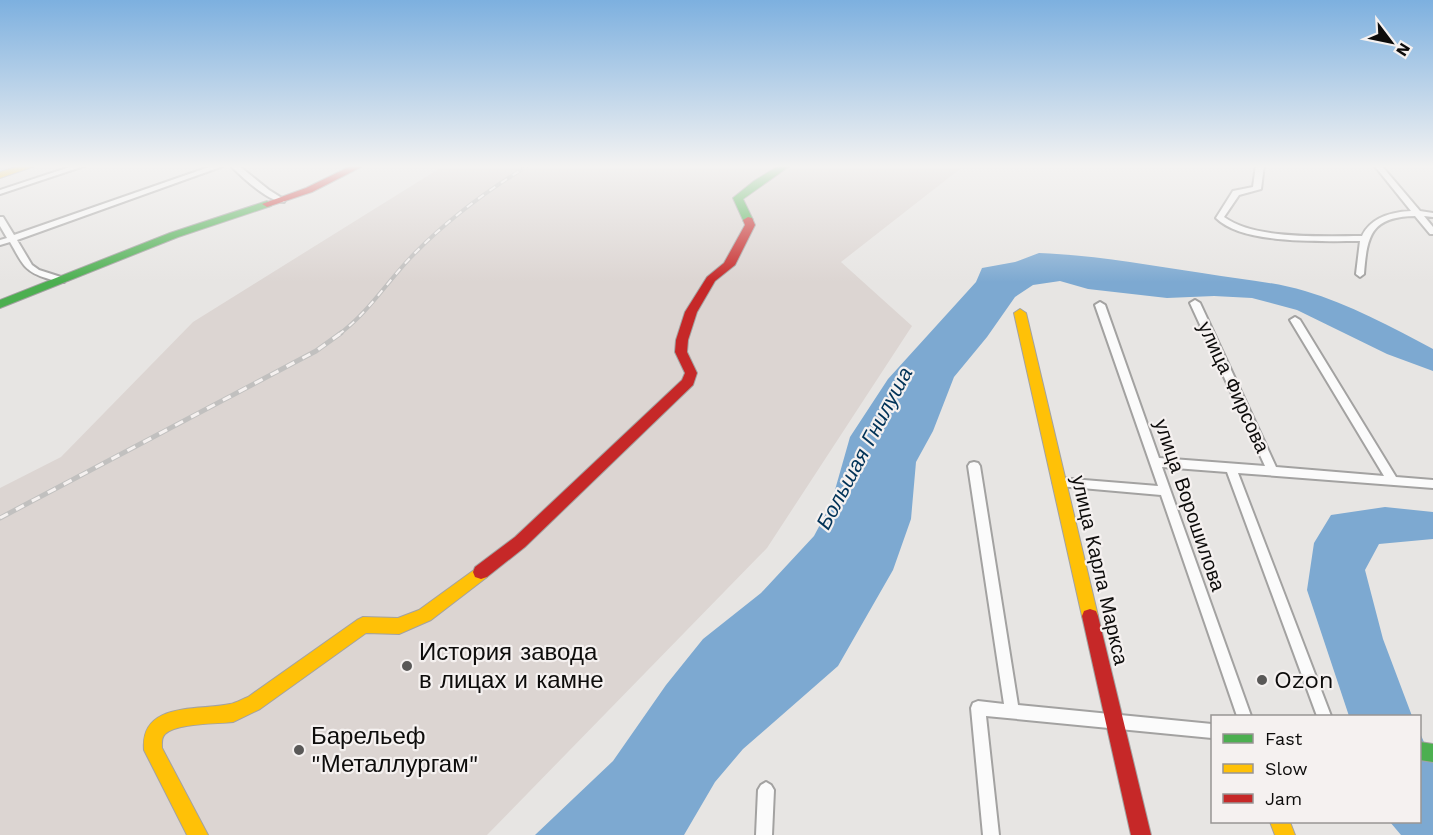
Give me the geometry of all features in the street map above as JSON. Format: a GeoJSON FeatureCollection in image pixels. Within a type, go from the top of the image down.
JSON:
{"type":"FeatureCollection","features":[{"type":"Feature","properties":{"kind":"street"},"geometry":{"type":"LineString","coordinates":[[0,243],[113,204]]}},
{"type":"Feature","properties":{"kind":"street"},"geometry":{"type":"LineString","coordinates":[[0,304],[174,235],[269,204]]}},
{"type":"Feature","properties":{"kind":"street"},"geometry":{"type":"LineString","coordinates":[[198,835],[153,750],[152,738],[159,727],[196,715],[233,713],[254,704],[363,625],[399,626],[425,615],[520,542],[688,382],[691,373],[681,352],[682,340],[691,312],[711,279],[729,265],[750,225],[741,204]]}},
{"type":"Feature","properties":{"kind":"street"},"geometry":{"type":"LineString","coordinates":[[1229,204],[1220,218],[1225,225],[1276,236],[1364,239]]}},
{"type":"Feature","properties":{"kind":"street"},"geometry":{"type":"LineString","coordinates":[[1409,204],[1433,232]]}},
{"type":"Feature","properties":{"kind":"street"},"geometry":{"type":"LineString","coordinates":[[1360,274],[1364,239],[1372,229],[1386,218],[1415,212],[1433,215]]}},
{"type":"Feature","properties":{"kind":"street"},"geometry":{"type":"LineString","coordinates":[[0,219],[29,267],[36,272],[61,280]]}},
{"type":"Feature","properties":{"kind":"street","name":"улица Фирсова"},"geometry":{"type":"LineString","coordinates":[[1195,303],[1273,472]]}},
{"type":"Feature","properties":{"kind":"street","name":"улица Ворошилова"},"geometry":{"type":"LineString","coordinates":[[1100,305],[1163,491],[1243,715]]}},
{"type":"Feature","properties":{"kind":"street","name":"улица Карла Маркса"},"geometry":{"type":"LineString","coordinates":[[1020,313],[1141,835]]}},
{"type":"Feature","properties":{"kind":"street"},"geometry":{"type":"LineString","coordinates":[[1295,320],[1393,481]]}},
{"type":"Feature","properties":{"kind":"street"},"geometry":{"type":"LineString","coordinates":[[1154,462],[1433,484]]}},
{"type":"Feature","properties":{"kind":"street"},"geometry":{"type":"LineString","coordinates":[[974,466],[1012,710]]}},
{"type":"Feature","properties":{"kind":"street"},"geometry":{"type":"LineString","coordinates":[[1231,469],[1323,715]]}},
{"type":"Feature","properties":{"kind":"street"},"geometry":{"type":"LineString","coordinates":[[1059,482],[1163,491]]}},
{"type":"Feature","properties":{"kind":"street"},"geometry":{"type":"LineString","coordinates":[[991,835],[978,708],[1211,731]]}},
{"type":"Feature","properties":{"kind":"street"},"geometry":{"type":"LineString","coordinates":[[764,835],[766,790]]}},
{"type":"Feature","properties":{"kind":"shaded area"},"geometry":{"type":"Polygon","coordinates":[[[382,204],[915,204],[841,262],[912,326],[767,548],[487,835],[0,835],[0,488],[61,457],[193,322],[382,204]]]}},
{"type":"Feature","properties":{"kind":"water","name":"Большая Гнилуша"},"geometry":{"type":"Polygon","coordinates":[[[1039,253],[1120,261],[1266,282],[1305,291],[1354,309],[1433,349],[1433,371],[1387,354],[1297,310],[1252,298],[1214,296],[1167,298],[1088,289],[1060,281],[1033,285],[1015,297],[987,337],[954,377],[933,431],[916,462],[911,519],[893,570],[838,666],[743,749],[715,782],[684,835],[535,835],[613,761],[666,685],[703,639],[761,593],[814,536],[831,504],[850,437],[888,379],[976,282],[982,268],[1015,262],[1039,253]]]}},
{"type":"Feature","properties":{"kind":"water"},"geometry":{"type":"Polygon","coordinates":[[[1385,507],[1433,512],[1433,539],[1379,544],[1365,570],[1383,639],[1412,715],[1349,715],[1307,590],[1314,543],[1331,515],[1385,507]]]}},
{"type":"Feature","properties":{"kind":"water"},"geometry":{"type":"Polygon","coordinates":[[[1421,735],[1433,763],[1433,835],[1401,835],[1391,823],[1421,823],[1421,735]]]}},
{"type":"Feature","properties":{"kind":"railway"},"geometry":{"type":"LineString","coordinates":[[338,335],[370,306],[407,261],[472,204]]}},
{"type":"Feature","properties":{"kind":"railway"},"geometry":{"type":"LineString","coordinates":[[0,518],[316,351],[341,333]]}},
{"type":"Feature","properties":{"kind":"traffic: fast"},"geometry":{"type":"LineString","coordinates":[[0,304],[174,235],[267,204]]}},
{"type":"Feature","properties":{"kind":"traffic: fast"},"geometry":{"type":"LineString","coordinates":[[741,204],[748,220]]}},
{"type":"Feature","properties":{"kind":"traffic: fast"},"geometry":{"type":"LineString","coordinates":[[1421,751],[1433,753]]}},
{"type":"Feature","properties":{"kind":"traffic: slow"},"geometry":{"type":"LineString","coordinates":[[1020,313],[1090,616]]}},
{"type":"Feature","properties":{"kind":"traffic: slow"},"geometry":{"type":"LineString","coordinates":[[198,835],[153,750],[152,738],[159,727],[179,718],[233,713],[254,703],[363,625],[399,626],[425,615],[481,572]]}},
{"type":"Feature","properties":{"kind":"traffic: slow"},"geometry":{"type":"LineString","coordinates":[[1280,823],[1285,835]]}},
{"type":"Feature","properties":{"kind":"traffic: jam"},"geometry":{"type":"LineString","coordinates":[[481,572],[520,542],[688,382],[691,373],[681,352],[682,340],[691,312],[711,279],[729,265],[750,225],[748,220]]}},
{"type":"Feature","properties":{"kind":"traffic: jam"},"geometry":{"type":"LineString","coordinates":[[1090,616],[1141,835]]}},
{"type":"Feature","properties":{"kind":"place","name":"История завода в лицах и камне"},"geometry":{"type":"Point","coordinates":[407,666]}},
{"type":"Feature","properties":{"kind":"place","name":"Ozon"},"geometry":{"type":"Point","coordinates":[1262,680]}},
{"type":"Feature","properties":{"kind":"place","name":"Барельеф \"Металлургам\""},"geometry":{"type":"Point","coordinates":[299,750]}}]}
